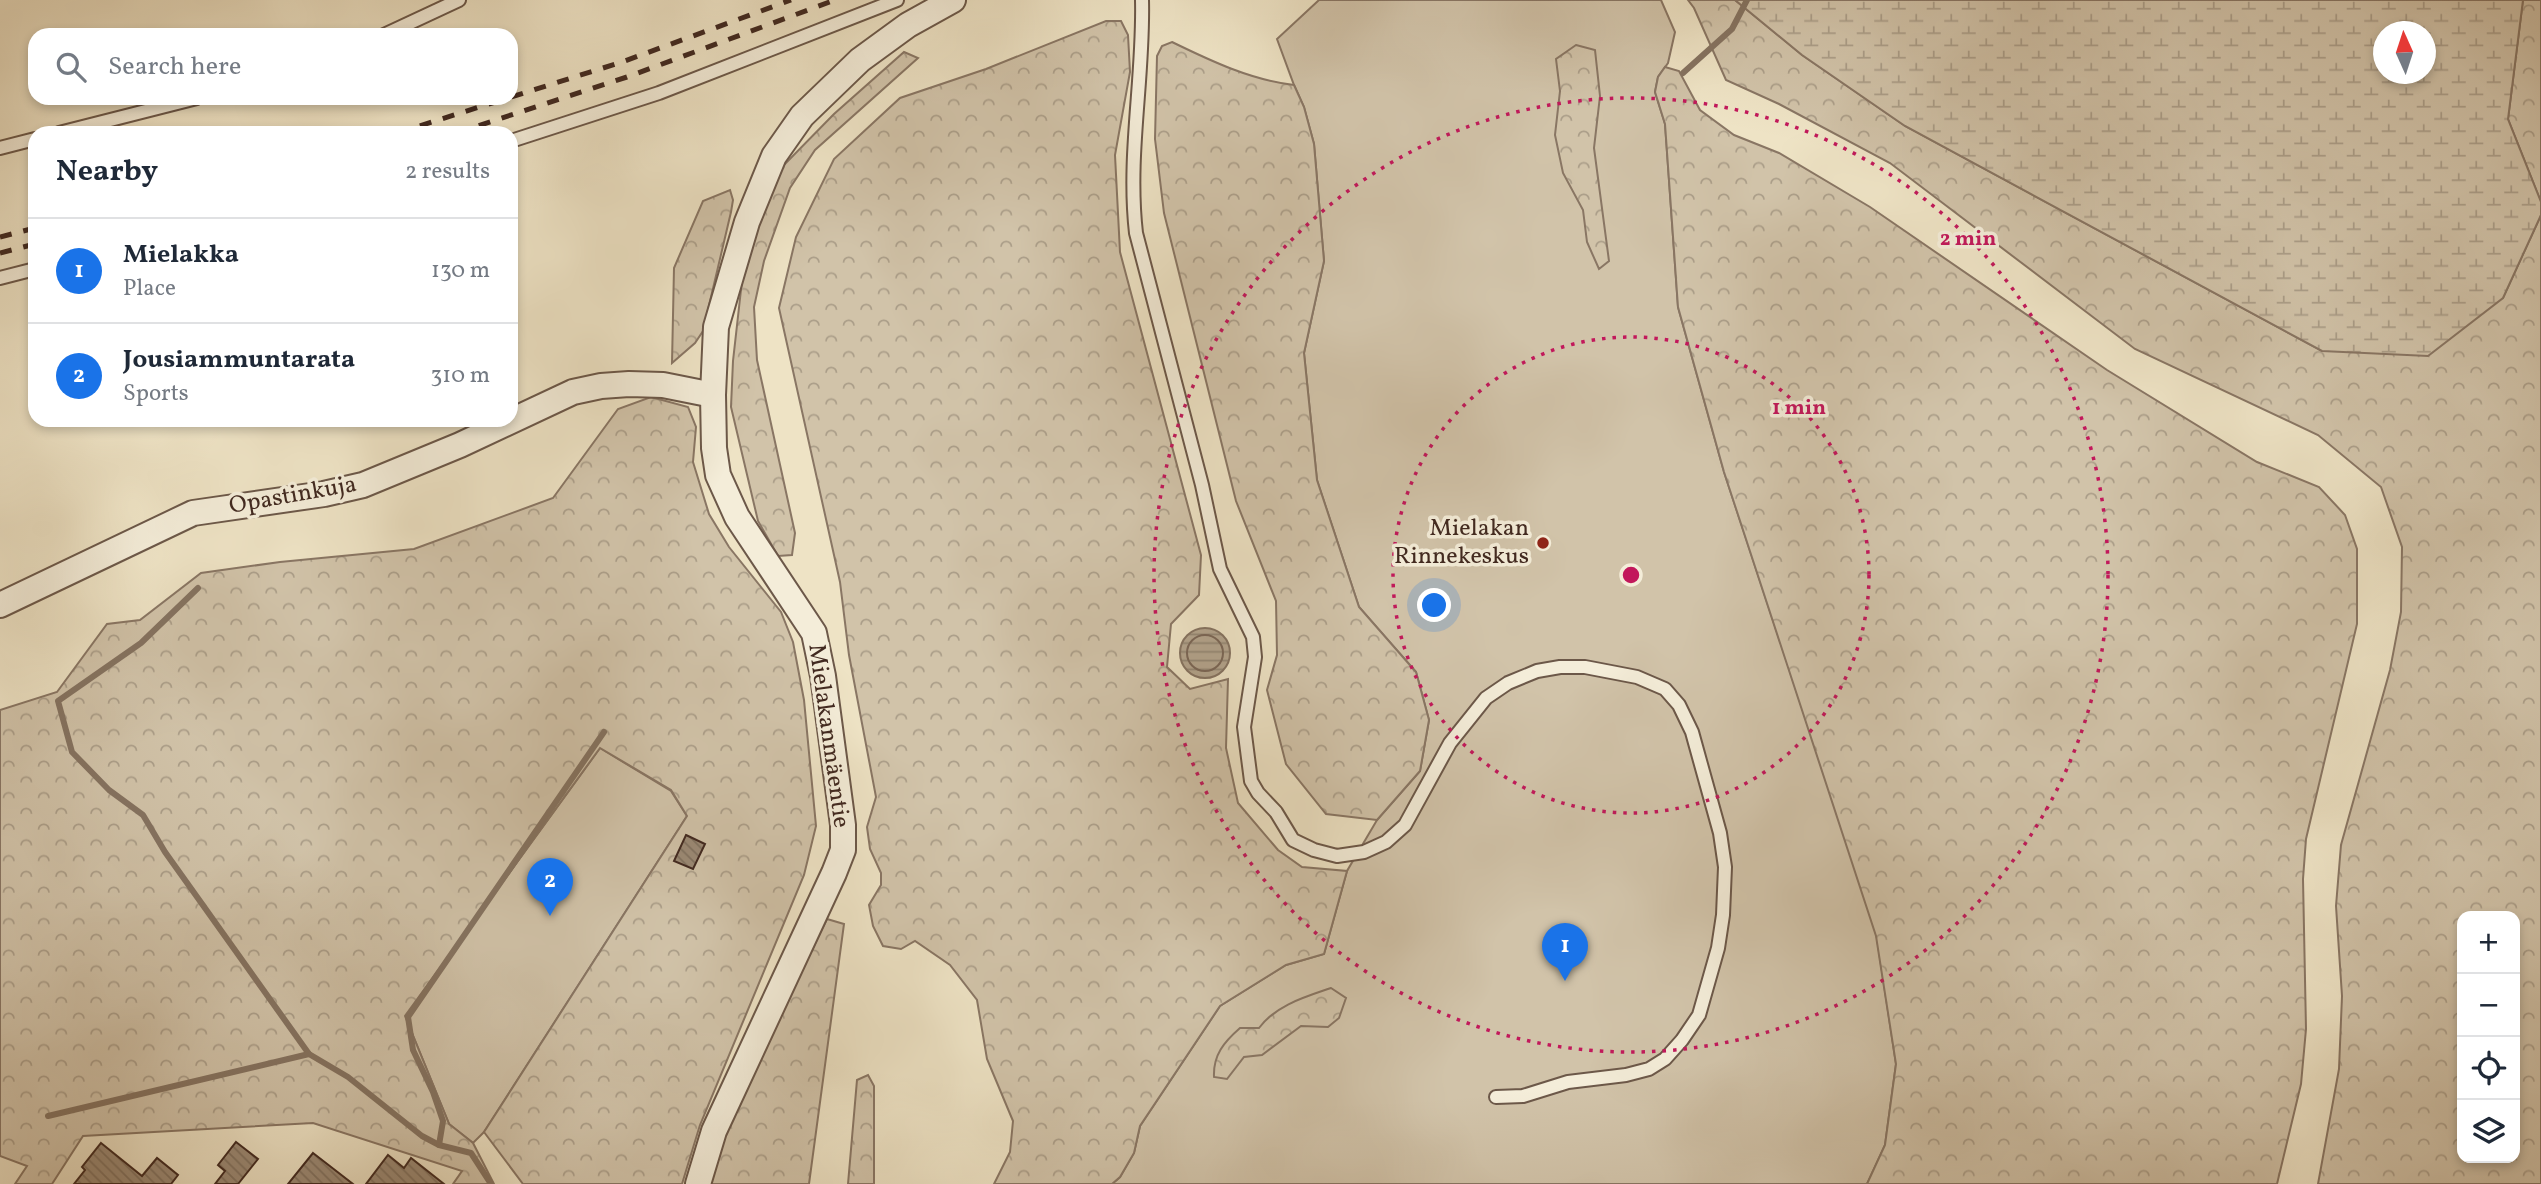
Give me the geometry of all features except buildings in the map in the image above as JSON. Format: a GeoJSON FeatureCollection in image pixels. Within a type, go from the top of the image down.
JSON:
{"type":"FeatureCollection","features":[{"type":"Feature","properties":{"kind":"street","name":"Mielakanmäentie"},"geometry":{"type":"LineString","coordinates":[[698,1184],[714,1131],[843,850],[835,754],[814,633],[737,517],[718,475],[714,447],[713,395],[716,327],[747,222],[774,156],[802,116],[860,60],[908,24],[953,0]]}},
{"type":"Feature","properties":{"kind":"street","name":"Opastinkuja"},"geometry":{"type":"LineString","coordinates":[[518,418],[573,392],[601,386],[663,385],[713,395]]}},
{"type":"Feature","properties":{"kind":"street","name":"Opastinkuja"},"geometry":{"type":"LineString","coordinates":[[0,605],[193,513],[324,494],[363,485],[498,427]]}},
{"type":"Feature","properties":{"kind":"lane"},"geometry":{"type":"LineString","coordinates":[[399,28],[458,0]]}},
{"type":"Feature","properties":{"kind":"lane"},"geometry":{"type":"LineString","coordinates":[[518,139],[659,93],[897,0]]}},
{"type":"Feature","properties":{"kind":"lane"},"geometry":{"type":"LineString","coordinates":[[1142,0],[1141,79],[1132,200],[1136,233],[1202,485],[1220,569],[1252,637],[1255,657],[1244,727],[1251,781],[1276,812],[1293,840],[1314,850],[1337,856],[1364,852],[1386,842],[1405,825],[1450,743],[1486,698],[1508,682],[1537,671],[1560,667],[1586,667],[1637,677],[1665,689],[1679,705],[1692,732],[1717,820],[1725,867],[1723,915],[1718,948],[1699,1015],[1665,1059],[1649,1069],[1626,1075],[1568,1082],[1523,1096],[1496,1097]]}},
{"type":"Feature","properties":{"kind":"lane"},"geometry":{"type":"LineString","coordinates":[[87,126],[169,105]]}},
{"type":"Feature","properties":{"kind":"lane"},"geometry":{"type":"LineString","coordinates":[[0,148],[28,141]]}},
{"type":"Feature","properties":{"kind":"lane"},"geometry":{"type":"LineString","coordinates":[[0,278],[28,271]]}},
{"type":"Feature","properties":{"kind":"green space","name":"Mielakan Rinnekeskus"},"geometry":{"type":"Polygon","coordinates":[[[1319,0],[1661,0],[1675,32],[1668,63],[1658,77],[1655,92],[1665,124],[1678,307],[1724,472],[1876,932],[1896,1064],[1885,1145],[1867,1184],[1112,1184],[1120,1177],[1134,1153],[1140,1126],[1220,1006],[1286,965],[1324,954],[1347,871],[1377,820],[1420,771],[1429,720],[1416,672],[1359,607],[1317,480],[1304,353],[1324,261],[1314,144],[1304,107],[1277,39],[1319,0]]]}},
{"type":"Feature","properties":{"kind":"green space"},"geometry":{"type":"Polygon","coordinates":[[[1688,0],[1735,0],[1802,55],[1905,126],[2322,351],[2503,298],[2541,215],[2541,1184],[2318,1184],[2339,1069],[2342,996],[2336,906],[2341,845],[2390,670],[2401,612],[2402,547],[2381,487],[2318,435],[2135,349],[1890,163],[1779,104],[1726,80],[1688,0]]]}},
{"type":"Feature","properties":{"kind":"green space"},"geometry":{"type":"Polygon","coordinates":[[[1735,0],[2523,0],[2508,119],[2541,202],[2541,215],[2503,298],[2428,356],[2322,351],[1905,126],[1802,55],[1735,0]]]}},
{"type":"Feature","properties":{"kind":"green space"},"geometry":{"type":"Polygon","coordinates":[[[2523,0],[2541,0],[2541,202],[2508,119],[2523,0]]]}},
{"type":"Feature","properties":{"kind":"green space"},"geometry":{"type":"Polygon","coordinates":[[[1106,21],[1121,21],[1128,35],[1130,72],[1115,155],[1120,252],[1201,555],[1199,595],[1171,624],[1167,667],[1190,689],[1228,679],[1226,748],[1238,803],[1278,850],[1302,867],[1347,871],[1324,954],[1286,965],[1220,1006],[1140,1126],[1134,1153],[1120,1177],[1112,1184],[994,1184],[1010,1152],[1013,1121],[987,1059],[977,1000],[950,965],[915,941],[901,949],[883,946],[873,926],[869,905],[881,885],[881,873],[870,849],[867,827],[876,797],[849,655],[840,582],[779,308],[796,237],[834,159],[900,98],[986,69],[1106,21]]]}},
{"type":"Feature","properties":{"kind":"green space"},"geometry":{"type":"Polygon","coordinates":[[[1172,42],[1247,74],[1294,85],[1304,107],[1314,144],[1324,261],[1304,353],[1317,480],[1359,607],[1416,672],[1429,720],[1420,771],[1377,820],[1326,814],[1286,764],[1267,690],[1277,655],[1276,601],[1236,501],[1164,213],[1155,139],[1157,56],[1162,46],[1172,42]]]}},
{"type":"Feature","properties":{"kind":"green space"},"geometry":{"type":"Polygon","coordinates":[[[1576,45],[1595,50],[1600,96],[1594,148],[1609,261],[1599,269],[1587,242],[1583,210],[1563,173],[1555,135],[1560,91],[1556,59],[1576,45]]]}},
{"type":"Feature","properties":{"kind":"green space"},"geometry":{"type":"Polygon","coordinates":[[[904,52],[918,58],[815,150],[790,188],[764,261],[754,307],[757,360],[795,533],[792,555],[778,556],[758,521],[731,407],[733,361],[744,263],[780,169],[834,114],[904,52]]]}},
{"type":"Feature","properties":{"kind":"green space"},"geometry":{"type":"Polygon","coordinates":[[[1665,67],[1679,71],[1700,110],[1734,135],[1779,153],[1870,207],[2107,370],[2257,462],[2319,487],[2345,515],[2357,549],[2357,624],[2306,839],[2303,879],[2306,1029],[2301,1084],[2277,1184],[1867,1184],[1885,1145],[1896,1064],[1876,936],[1724,472],[1678,307],[1665,124],[1655,92],[1658,77],[1665,67]]]}},
{"type":"Feature","properties":{"kind":"green space"},"geometry":{"type":"Polygon","coordinates":[[[730,190],[733,200],[731,212],[703,331],[695,343],[672,363],[674,268],[703,201],[730,190]]]}},
{"type":"Feature","properties":{"kind":"green space"},"geometry":{"type":"Polygon","coordinates":[[[651,397],[688,407],[696,427],[693,462],[709,514],[729,547],[781,612],[793,642],[804,700],[816,826],[804,875],[700,1125],[682,1184],[523,1184],[484,1132],[687,816],[671,790],[600,748],[405,1016],[449,1124],[473,1143],[494,1184],[453,1184],[462,1171],[313,1123],[83,1136],[52,1184],[15,1184],[27,1166],[0,1156],[0,710],[57,692],[107,624],[140,620],[201,573],[414,549],[553,498],[618,409],[651,397]]]}},
{"type":"Feature","properties":{"kind":"green space"},"geometry":{"type":"Polygon","coordinates":[[[600,748],[671,791],[687,816],[484,1132],[473,1143],[449,1124],[405,1016],[600,748]]]}},
{"type":"Feature","properties":{"kind":"green space"},"geometry":{"type":"Polygon","coordinates":[[[827,919],[844,924],[809,1184],[704,1184],[711,1158],[827,919]]]}},
{"type":"Feature","properties":{"kind":"green space"},"geometry":{"type":"Polygon","coordinates":[[[1331,988],[1346,998],[1339,1018],[1328,1027],[1301,1026],[1262,1055],[1244,1057],[1227,1079],[1214,1077],[1215,1062],[1221,1050],[1240,1028],[1259,1028],[1282,1008],[1331,988]]]}},
{"type":"Feature","properties":{"kind":"green space"},"geometry":{"type":"Polygon","coordinates":[[[868,1075],[874,1086],[874,1184],[848,1184],[857,1080],[868,1075]]]}},
{"type":"Feature","properties":{"kind":"water"},"geometry":{"type":"Polygon","coordinates":[[[1205,628],[1222,636],[1230,653],[1222,670],[1205,678],[1188,670],[1180,653],[1188,636],[1205,628]]]}},
{"type":"Feature","properties":{"kind":"waterway"},"geometry":{"type":"LineString","coordinates":[[1683,73],[1732,29],[1747,0]]}},
{"type":"Feature","properties":{"kind":"waterway"},"geometry":{"type":"LineString","coordinates":[[198,588],[141,643],[58,701],[72,752],[109,790],[143,815],[165,852],[309,1054]]}},
{"type":"Feature","properties":{"kind":"waterway"},"geometry":{"type":"LineString","coordinates":[[439,1145],[443,1121],[413,1050],[408,1017],[604,732]]}},
{"type":"Feature","properties":{"kind":"waterway"},"geometry":{"type":"LineString","coordinates":[[48,1116],[309,1054],[348,1077],[422,1136],[439,1145],[471,1153],[491,1184]]}},
{"type":"Feature","properties":{"kind":"railway"},"geometry":{"type":"LineString","coordinates":[[518,95],[622,62],[791,0]]}},
{"type":"Feature","properties":{"kind":"railway"},"geometry":{"type":"LineString","coordinates":[[477,126],[627,77],[835,0]]}},
{"type":"Feature","properties":{"kind":"railway"},"geometry":{"type":"LineString","coordinates":[[419,126],[486,105]]}},
{"type":"Feature","properties":{"kind":"railway"},"geometry":{"type":"LineString","coordinates":[[0,237],[28,230]]}},
{"type":"Feature","properties":{"kind":"railway"},"geometry":{"type":"LineString","coordinates":[[0,253],[28,246]]}},
{"type":"Feature","properties":{"kind":"place","name":"Mielakan Rinnekeskus"},"geometry":{"type":"Point","coordinates":[1543,543]}},
{"type":"Feature","properties":{"kind":"place","name":"Jousiammuntarata"},"geometry":{"type":"Point","coordinates":[550,916]}},
{"type":"Feature","properties":{"kind":"place","name":"Mielakka"},"geometry":{"type":"Point","coordinates":[1565,981]}}]}
